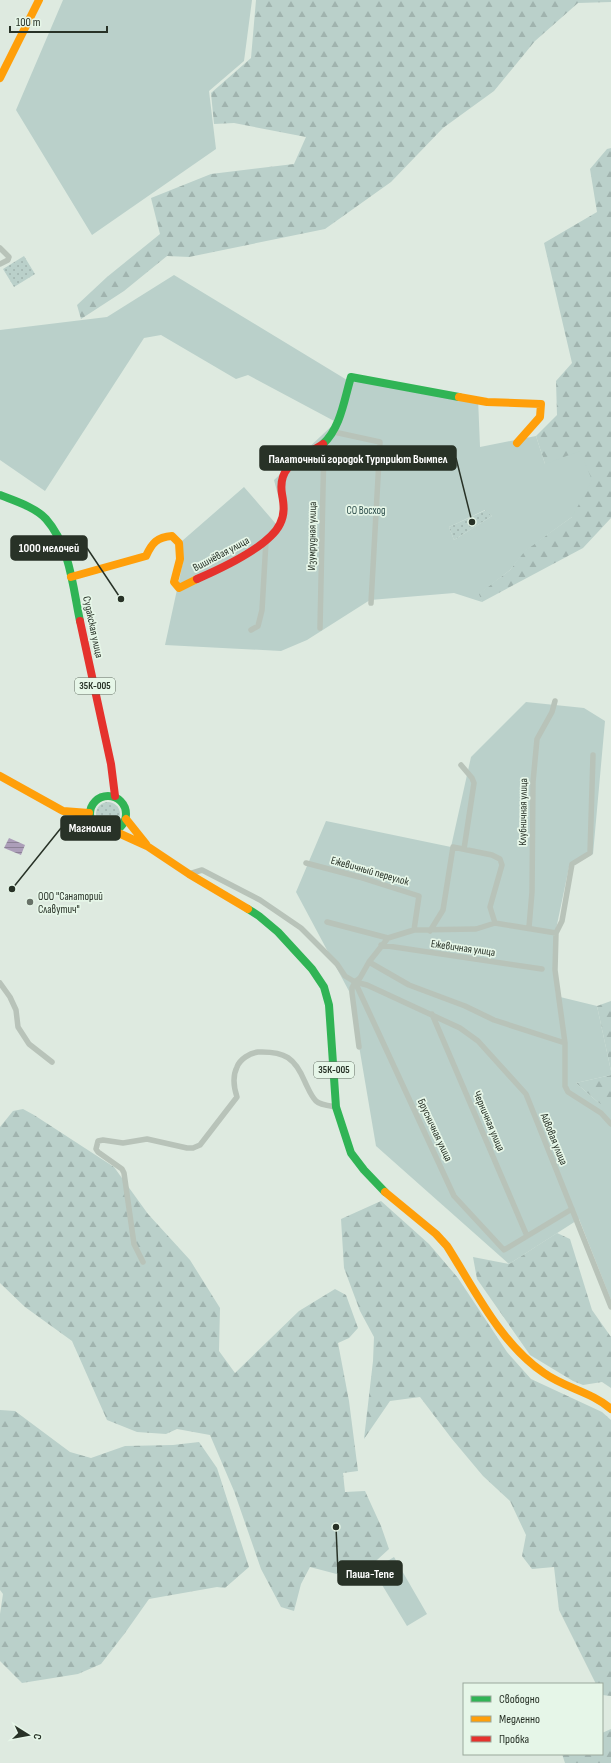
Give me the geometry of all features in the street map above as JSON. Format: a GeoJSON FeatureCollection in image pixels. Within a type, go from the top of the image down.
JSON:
{"type":"FeatureCollection","features":[{"type":"Feature","properties":{"kind":"main road"},"geometry":{"type":"LineString","coordinates":[[0,78],[39,0]]}},
{"type":"Feature","properties":{"kind":"main road"},"geometry":{"type":"LineString","coordinates":[[324,444],[334,432],[351,377],[487,402],[541,404],[540,417],[517,443]]}},
{"type":"Feature","properties":{"kind":"main road","name":"Вишнёвая улица"},"geometry":{"type":"LineString","coordinates":[[71,577],[146,556],[152,543],[162,537],[172,536],[179,543],[180,559],[174,582],[180,588],[248,554],[266,541],[284,515],[280,478],[288,468],[302,456],[324,444]]}},
{"type":"Feature","properties":{"kind":"main road","name":"Судакская улица"},"geometry":{"type":"LineString","coordinates":[[0,495],[24,504],[46,519],[63,546],[109,756],[115,796]]}},
{"type":"Feature","properties":{"kind":"main road"},"geometry":{"type":"LineString","coordinates":[[0,776],[63,811],[88,813],[92,802],[103,795],[115,796]]}},
{"type":"Feature","properties":{"kind":"main road","name":"35К-005"},"geometry":{"type":"LineString","coordinates":[[115,796],[122,801],[126,810],[126,819],[147,846]]}},
{"type":"Feature","properties":{"kind":"main road","name":"35К-005"},"geometry":{"type":"LineString","coordinates":[[88,813],[92,825],[102,832],[114,831],[147,846],[189,874],[240,904],[278,932],[312,969],[324,987],[329,1005],[336,1107],[351,1153],[381,1189],[436,1234],[447,1246],[502,1333],[529,1361],[545,1374],[602,1401],[611,1409]]}},
{"type":"Feature","properties":{"kind":"main road"},"geometry":{"type":"LineString","coordinates":[[114,831],[121,826],[126,819]]}},
{"type":"Feature","properties":{"kind":"street"},"geometry":{"type":"LineString","coordinates":[[0,248],[9,257],[8,260],[0,264]]}},
{"type":"Feature","properties":{"kind":"street"},"geometry":{"type":"LineString","coordinates":[[334,432],[380,442],[371,603]]}},
{"type":"Feature","properties":{"kind":"street","name":"Изумрудная улица"},"geometry":{"type":"LineString","coordinates":[[320,628],[324,444]]}},
{"type":"Feature","properties":{"kind":"street"},"geometry":{"type":"LineString","coordinates":[[251,630],[258,626],[262,610],[266,541]]}},
{"type":"Feature","properties":{"kind":"street","name":"Клубничная улица"},"geometry":{"type":"LineString","coordinates":[[529,927],[532,892],[533,782],[537,739],[552,712],[555,701]]}},
{"type":"Feature","properties":{"kind":"street"},"geometry":{"type":"LineString","coordinates":[[593,755],[590,853],[572,864],[562,921],[556,933],[555,970],[565,1043],[565,1086],[568,1092],[600,1113],[611,1124]]}},
{"type":"Feature","properties":{"kind":"street"},"geometry":{"type":"LineString","coordinates":[[461,766],[472,778],[474,783],[464,849]]}},
{"type":"Feature","properties":{"kind":"street"},"geometry":{"type":"LineString","coordinates":[[430,931],[443,910],[453,847],[492,854],[500,859],[502,865],[490,907],[495,923]]}},
{"type":"Feature","properties":{"kind":"street","name":"Ежевичный переулок"},"geometry":{"type":"LineString","coordinates":[[306,863],[359,877],[419,896],[414,930]]}},
{"type":"Feature","properties":{"kind":"street"},"geometry":{"type":"LineString","coordinates":[[189,874],[202,870],[260,900],[300,928],[337,964],[345,976],[355,982]]}},
{"type":"Feature","properties":{"kind":"street"},"geometry":{"type":"LineString","coordinates":[[327,922],[388,938]]}},
{"type":"Feature","properties":{"kind":"street"},"geometry":{"type":"LineString","coordinates":[[359,1047],[352,988],[355,982],[360,978],[369,962],[388,938],[414,930],[430,931],[476,929],[495,923],[529,927],[556,933]]}},
{"type":"Feature","properties":{"kind":"street","name":"Ежевичная улица"},"geometry":{"type":"LineString","coordinates":[[381,946],[542,969]]}},
{"type":"Feature","properties":{"kind":"street"},"geometry":{"type":"LineString","coordinates":[[369,962],[409,985],[465,1006],[494,1020],[565,1043]]}},
{"type":"Feature","properties":{"kind":"street","name":"Айвовая улица"},"geometry":{"type":"LineString","coordinates":[[355,982],[367,985],[460,1028],[478,1041],[526,1094],[611,1307]]}},
{"type":"Feature","properties":{"kind":"street","name":"Брусничная улица"},"geometry":{"type":"LineString","coordinates":[[355,982],[454,1196],[504,1250],[527,1236]]}},
{"type":"Feature","properties":{"kind":"street"},"geometry":{"type":"LineString","coordinates":[[0,983],[10,997],[16,1010],[18,1027],[29,1044],[52,1062]]}},
{"type":"Feature","properties":{"kind":"street","name":"Черничная улица"},"geometry":{"type":"LineString","coordinates":[[432,1014],[527,1236]]}},
{"type":"Feature","properties":{"kind":"street"},"geometry":{"type":"LineString","coordinates":[[143,1262],[134,1244],[124,1173],[122,1169],[98,1152],[96,1149],[96,1144],[98,1141],[103,1140],[123,1143],[147,1139],[164,1144],[193,1148],[200,1145],[237,1097],[234,1085],[237,1067],[244,1058],[252,1052],[267,1052],[286,1055],[299,1066],[309,1090],[316,1102],[336,1107]]}},
{"type":"Feature","properties":{"kind":"street"},"geometry":{"type":"LineString","coordinates":[[527,1236],[572,1209]]}},
{"type":"Feature","properties":{"kind":"green space"},"geometry":{"type":"Polygon","coordinates":[[[63,0],[252,0],[244,61],[209,91],[216,149],[92,235],[16,110],[63,0]]]}},
{"type":"Feature","properties":{"kind":"green space"},"geometry":{"type":"Polygon","coordinates":[[[256,0],[611,0],[611,2],[578,3],[535,41],[494,91],[443,128],[391,182],[325,229],[189,257],[167,256],[124,291],[81,319],[77,305],[107,277],[160,234],[151,198],[211,174],[294,164],[306,137],[234,123],[214,124],[211,93],[251,58],[256,0]]]}},
{"type":"Feature","properties":{"kind":"green space"},"geometry":{"type":"Polygon","coordinates":[[[611,148],[611,518],[583,548],[482,602],[478,594],[510,570],[524,551],[572,517],[545,464],[536,436],[557,415],[556,381],[572,363],[544,243],[597,212],[590,169],[607,149],[611,148]]]}},
{"type":"Feature","properties":{"kind":"green space"},"geometry":{"type":"Polygon","coordinates":[[[24,256],[35,274],[14,287],[3,269],[24,256]]]}},
{"type":"Feature","properties":{"kind":"green space","name":"СО Восход"},"geometry":{"type":"Polygon","coordinates":[[[174,275],[347,380],[478,398],[480,447],[536,436],[545,464],[580,451],[592,480],[572,517],[525,551],[510,570],[479,594],[482,602],[454,593],[370,600],[307,640],[281,651],[165,645],[183,562],[182,541],[244,487],[276,524],[283,514],[274,480],[336,422],[248,375],[236,379],[161,335],[144,338],[45,491],[0,460],[0,330],[107,317],[174,275]],[[485,510],[449,527],[454,540],[492,516],[485,510]]]}},
{"type":"Feature","properties":{"kind":"green space"},"geometry":{"type":"Polygon","coordinates":[[[486,510],[492,516],[454,540],[449,527],[486,510]]]}},
{"type":"Feature","properties":{"kind":"green space"},"geometry":{"type":"Polygon","coordinates":[[[526,702],[584,708],[605,721],[593,854],[569,867],[554,939],[556,996],[597,1006],[611,1071],[611,1075],[576,1083],[600,1104],[611,1104],[611,1300],[579,1219],[509,1264],[376,1146],[350,993],[296,892],[326,821],[451,847],[471,757],[526,702]]]}},
{"type":"Feature","properties":{"kind":"green space"},"geometry":{"type":"Polygon","coordinates":[[[108,802],[117,805],[120,814],[117,823],[108,826],[99,823],[96,814],[99,805],[108,802]]]}},
{"type":"Feature","properties":{"kind":"green space"},"geometry":{"type":"Polygon","coordinates":[[[611,1001],[611,1071],[597,1006],[611,1001]]]}},
{"type":"Feature","properties":{"kind":"green space"},"geometry":{"type":"Polygon","coordinates":[[[611,1075],[611,1104],[600,1104],[576,1083],[611,1075]]]}},
{"type":"Feature","properties":{"kind":"green space"},"geometry":{"type":"Polygon","coordinates":[[[23,1109],[114,1167],[148,1214],[190,1260],[220,1308],[219,1351],[235,1373],[299,1311],[335,1289],[346,1295],[358,1328],[349,1338],[338,1343],[349,1401],[358,1471],[343,1473],[345,1492],[365,1491],[381,1526],[389,1549],[365,1571],[348,1577],[310,1567],[301,1584],[294,1611],[281,1607],[261,1569],[234,1491],[210,1435],[177,1429],[166,1434],[137,1432],[107,1420],[72,1341],[25,1307],[0,1283],[0,1127],[13,1111],[23,1109]]]}},
{"type":"Feature","properties":{"kind":"green space"},"geometry":{"type":"Polygon","coordinates":[[[381,1201],[429,1244],[458,1278],[507,1352],[531,1379],[602,1412],[611,1420],[611,1696],[603,1695],[603,1683],[596,1683],[559,1610],[554,1567],[532,1569],[522,1556],[526,1535],[510,1501],[483,1476],[420,1397],[390,1401],[364,1439],[373,1361],[374,1337],[360,1311],[344,1268],[341,1219],[381,1201]]]}},
{"type":"Feature","properties":{"kind":"green space"},"geometry":{"type":"Polygon","coordinates":[[[557,1233],[570,1239],[592,1310],[611,1337],[611,1388],[602,1382],[583,1385],[573,1381],[530,1355],[477,1279],[473,1257],[509,1264],[557,1233]]]}},
{"type":"Feature","properties":{"kind":"green space"},"geometry":{"type":"Polygon","coordinates":[[[0,1410],[15,1411],[70,1452],[91,1458],[125,1446],[173,1445],[199,1442],[217,1468],[249,1567],[225,1588],[217,1587],[149,1599],[101,1664],[78,1674],[22,1683],[0,1661],[0,1614],[3,1594],[0,1590],[0,1410]]]}},
{"type":"Feature","properties":{"kind":"green space"},"geometry":{"type":"Polygon","coordinates":[[[394,1557],[427,1614],[407,1626],[373,1570],[394,1557]]]}},
{"type":"Feature","properties":{"kind":"green space"},"geometry":{"type":"Polygon","coordinates":[[[611,1729],[611,1763],[565,1763],[562,1755],[603,1755],[603,1733],[611,1729]]]}},
{"type":"Feature","properties":{"kind":"shaded area"},"geometry":{"type":"Polygon","coordinates":[[[9,838],[25,845],[21,855],[4,848],[9,838]]]}},
{"type":"Feature","properties":{"kind":"traffic: fast"},"geometry":{"type":"LineString","coordinates":[[323,444],[334,430],[338,421],[351,377],[459,397]]}},
{"type":"Feature","properties":{"kind":"traffic: fast"},"geometry":{"type":"LineString","coordinates":[[0,495],[36,511],[46,519],[54,530],[65,554],[80,621]]}},
{"type":"Feature","properties":{"kind":"traffic: fast"},"geometry":{"type":"LineString","coordinates":[[112,796],[121,801],[125,807],[126,814],[125,821],[121,827],[112,832],[104,832],[95,827],[91,821],[90,810],[95,801],[101,797],[112,796]]}},
{"type":"Feature","properties":{"kind":"traffic: fast"},"geometry":{"type":"LineString","coordinates":[[248,909],[278,932],[312,969],[324,987],[329,1005],[336,1107],[351,1153],[364,1170],[385,1192]]}},
{"type":"Feature","properties":{"kind":"traffic: slow"},"geometry":{"type":"LineString","coordinates":[[0,78],[39,0]]}},
{"type":"Feature","properties":{"kind":"traffic: slow"},"geometry":{"type":"LineString","coordinates":[[459,397],[487,402],[541,404],[540,417],[517,443]]}},
{"type":"Feature","properties":{"kind":"traffic: slow"},"geometry":{"type":"LineString","coordinates":[[71,577],[146,556],[153,544],[159,539],[172,536],[179,543],[180,559],[174,582],[179,588],[197,579]]}},
{"type":"Feature","properties":{"kind":"traffic: slow"},"geometry":{"type":"LineString","coordinates":[[0,776],[63,811],[89,813]]}},
{"type":"Feature","properties":{"kind":"traffic: slow"},"geometry":{"type":"LineString","coordinates":[[126,819],[146,844]]}},
{"type":"Feature","properties":{"kind":"traffic: slow"},"geometry":{"type":"LineString","coordinates":[[114,831],[147,846],[189,874],[248,909]]}},
{"type":"Feature","properties":{"kind":"traffic: slow"},"geometry":{"type":"LineString","coordinates":[[385,1192],[436,1234],[447,1246],[478,1298],[501,1331],[528,1361],[552,1378],[595,1398],[611,1409]]}},
{"type":"Feature","properties":{"kind":"traffic: jam"},"geometry":{"type":"LineString","coordinates":[[197,579],[255,549],[274,533],[282,520],[284,506],[281,484],[283,476],[287,469],[299,458],[323,444]]}},
{"type":"Feature","properties":{"kind":"traffic: jam"},"geometry":{"type":"LineString","coordinates":[[80,621],[111,764],[115,796]]}},
{"type":"Feature","properties":{"kind":"place","name":"Палаточный городок Турприют Вымпел"},"geometry":{"type":"Point","coordinates":[472,522]}},
{"type":"Feature","properties":{"kind":"place","name":"1000 мелочей"},"geometry":{"type":"Point","coordinates":[121,599]}},
{"type":"Feature","properties":{"kind":"place","name":"Магнолия"},"geometry":{"type":"Point","coordinates":[12,889]}},
{"type":"Feature","properties":{"kind":"place","name":"ООО \"Санаторий Славутич\""},"geometry":{"type":"Point","coordinates":[30,902]}},
{"type":"Feature","properties":{"kind":"place","name":"Паша-Тепе"},"geometry":{"type":"Point","coordinates":[336,1527]}}]}
